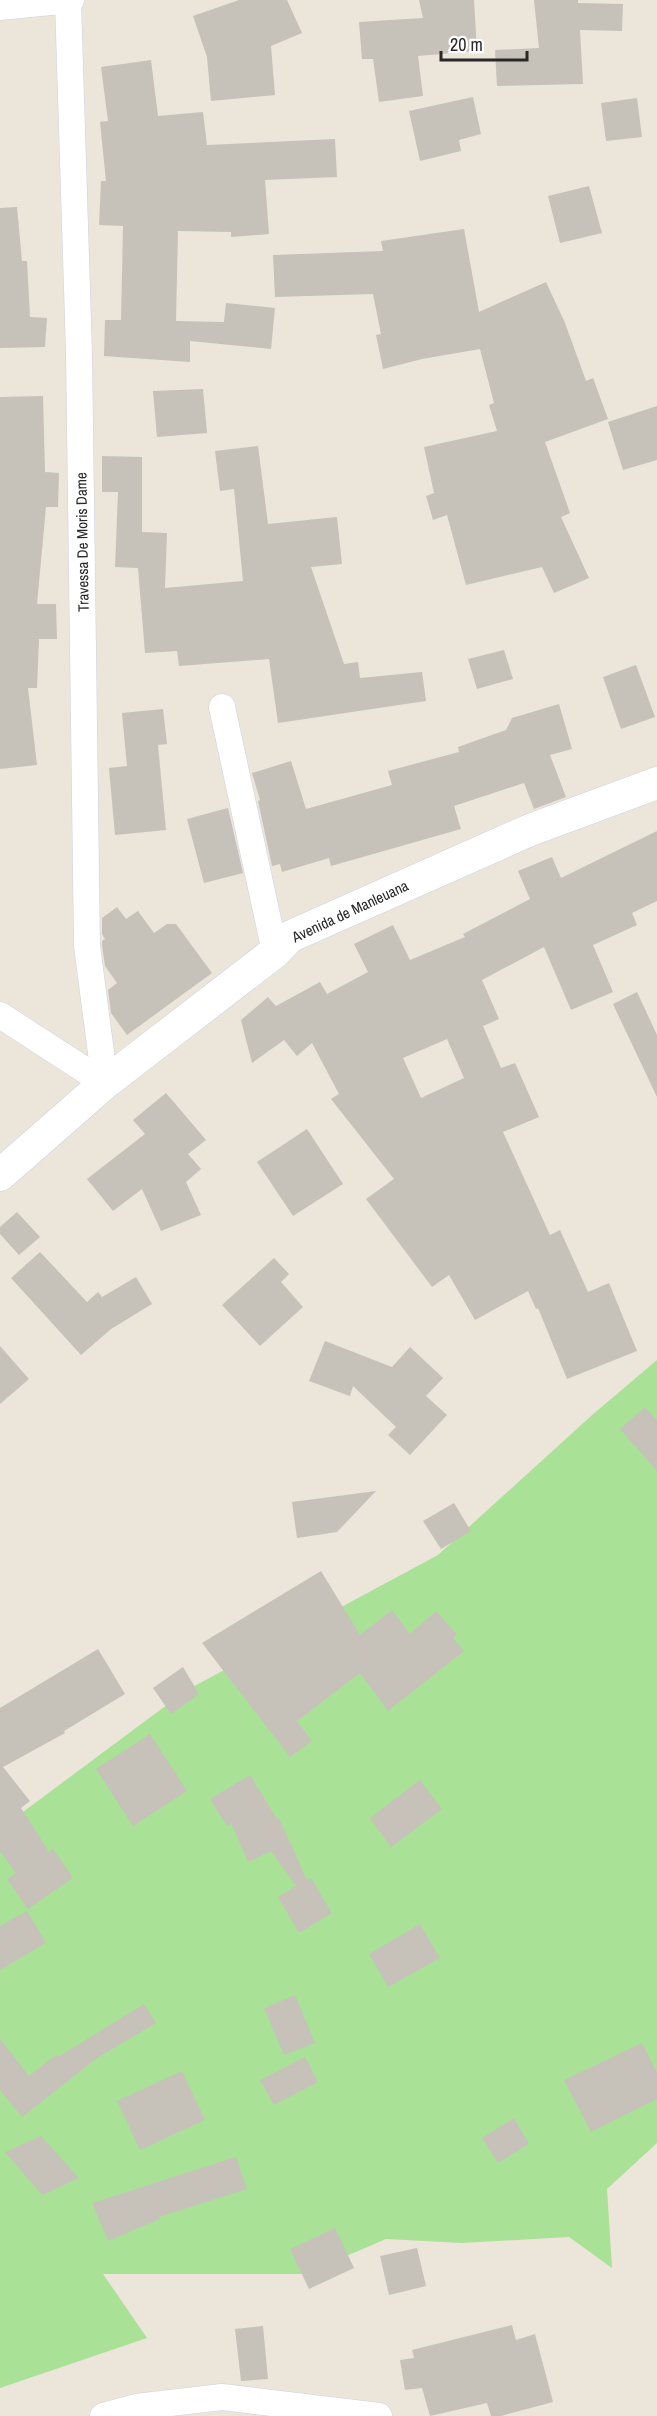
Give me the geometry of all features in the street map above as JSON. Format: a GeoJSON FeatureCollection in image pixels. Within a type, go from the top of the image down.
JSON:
{"type":"FeatureCollection","features":[{"type":"Feature","properties":{"kind":"street"},"geometry":{"type":"LineString","coordinates":[[0,7],[69,0]]}},
{"type":"Feature","properties":{"kind":"street","name":"Travessa De Moris Dame"},"geometry":{"type":"LineString","coordinates":[[69,0],[79,353],[87,946],[105,1083]]}},
{"type":"Feature","properties":{"kind":"street"},"geometry":{"type":"LineString","coordinates":[[222,707],[274,952]]}},
{"type":"Feature","properties":{"kind":"street","name":"Avenida de Manleuana"},"geometry":{"type":"LineString","coordinates":[[0,1175],[105,1083],[274,952],[289,937],[530,830],[657,783]]}},
{"type":"Feature","properties":{"kind":"street"},"geometry":{"type":"LineString","coordinates":[[0,1015],[105,1083]]}},
{"type":"Feature","properties":{"kind":"street"},"geometry":{"type":"LineString","coordinates":[[103,2416],[136,2407],[222,2397],[379,2416]]}},
{"type":"Feature","properties":{"kind":"green space"},"geometry":{"type":"Polygon","coordinates":[[[657,1360],[657,2143],[607,2189],[612,2268],[569,2237],[462,2243],[386,2239],[304,2274],[103,2274],[147,2338],[0,2388],[0,1829],[187,1690],[438,1555],[591,1416],[657,1360]]]}},
{"type":"Feature","properties":{"kind":"building"},"geometry":{"type":"Polygon","coordinates":[[[239,0],[287,0],[302,33],[271,46],[275,95],[211,101],[207,57],[193,16],[239,0]]]}},
{"type":"Feature","properties":{"kind":"building"},"geometry":{"type":"Polygon","coordinates":[[[419,0],[474,0],[477,51],[418,56],[423,96],[379,102],[373,59],[362,59],[359,22],[423,18],[419,0]]]}},
{"type":"Feature","properties":{"kind":"building"},"geometry":{"type":"Polygon","coordinates":[[[534,0],[578,0],[578,3],[623,4],[622,31],[580,30],[583,84],[497,86],[495,50],[539,48],[534,0]]]}},
{"type":"Feature","properties":{"kind":"building"},"geometry":{"type":"Polygon","coordinates":[[[151,60],[158,116],[203,112],[207,145],[335,139],[337,177],[265,180],[269,234],[231,237],[231,232],[178,231],[176,321],[224,322],[226,303],[275,308],[271,349],[190,341],[190,362],[104,356],[105,320],[121,320],[123,226],[99,225],[101,181],[106,181],[100,122],[108,121],[101,67],[151,60]]]}},
{"type":"Feature","properties":{"kind":"building"},"geometry":{"type":"Polygon","coordinates":[[[473,97],[481,134],[459,140],[461,151],[420,161],[409,111],[473,97]]]}},
{"type":"Feature","properties":{"kind":"building"},"geometry":{"type":"Polygon","coordinates":[[[637,98],[642,137],[606,141],[601,103],[637,98]]]}},
{"type":"Feature","properties":{"kind":"building"},"geometry":{"type":"Polygon","coordinates":[[[589,186],[602,233],[560,243],[548,196],[589,186]]]}},
{"type":"Feature","properties":{"kind":"building"},"geometry":{"type":"Polygon","coordinates":[[[17,207],[22,261],[27,261],[30,317],[47,318],[45,347],[0,348],[0,208],[17,207]]]}},
{"type":"Feature","properties":{"kind":"building"},"geometry":{"type":"Polygon","coordinates":[[[464,229],[479,312],[546,282],[565,323],[586,381],[593,378],[608,419],[545,442],[570,513],[561,517],[589,578],[554,593],[542,567],[466,585],[447,515],[433,520],[426,496],[434,493],[424,447],[497,431],[489,405],[494,403],[480,349],[422,359],[383,369],[376,335],[381,334],[373,294],[275,297],[273,255],[383,251],[381,241],[464,229]]]}},
{"type":"Feature","properties":{"kind":"building"},"geometry":{"type":"Polygon","coordinates":[[[203,389],[207,433],[157,437],[153,391],[203,389]]]}},
{"type":"Feature","properties":{"kind":"building"},"geometry":{"type":"Polygon","coordinates":[[[43,396],[45,472],[59,473],[58,507],[46,507],[37,604],[56,604],[57,639],[39,639],[37,688],[28,688],[37,765],[0,769],[0,397],[43,396]]]}},
{"type":"Feature","properties":{"kind":"building"},"geometry":{"type":"Polygon","coordinates":[[[657,406],[657,460],[623,470],[608,422],[657,406]]]}},
{"type":"Feature","properties":{"kind":"building"},"geometry":{"type":"Polygon","coordinates":[[[258,446],[268,524],[337,517],[342,564],[311,567],[344,664],[358,662],[360,678],[422,672],[426,701],[278,723],[269,659],[179,666],[177,651],[145,653],[138,568],[115,567],[118,492],[102,492],[102,456],[142,457],[142,532],[167,533],[165,588],[243,581],[234,489],[220,491],[215,451],[258,446]]]}},
{"type":"Feature","properties":{"kind":"building"},"geometry":{"type":"Polygon","coordinates":[[[504,650],[513,679],[477,689],[468,659],[504,650]]]}},
{"type":"Feature","properties":{"kind":"building"},"geometry":{"type":"Polygon","coordinates":[[[636,665],[655,717],[621,729],[603,677],[636,665]]]}},
{"type":"Feature","properties":{"kind":"building"},"geometry":{"type":"Polygon","coordinates":[[[559,704],[572,749],[550,755],[566,797],[534,809],[524,783],[454,806],[461,829],[331,866],[329,858],[282,872],[280,864],[272,866],[258,801],[260,800],[252,773],[291,761],[306,809],[392,785],[388,771],[459,752],[458,747],[506,730],[512,718],[559,704]]]}},
{"type":"Feature","properties":{"kind":"building"},"geometry":{"type":"Polygon","coordinates":[[[163,709],[167,744],[158,745],[166,830],[115,835],[109,768],[127,766],[122,713],[163,709]]]}},
{"type":"Feature","properties":{"kind":"building"},"geometry":{"type":"Polygon","coordinates":[[[228,808],[243,873],[204,883],[187,819],[228,808]]]}},
{"type":"Feature","properties":{"kind":"building"},"geometry":{"type":"Polygon","coordinates":[[[657,831],[657,901],[632,913],[637,925],[593,945],[613,992],[571,1010],[544,947],[482,980],[499,1019],[483,1026],[501,1068],[515,1063],[539,1117],[503,1132],[550,1235],[560,1230],[588,1292],[609,1283],[637,1351],[567,1379],[538,1308],[536,1309],[528,1291],[475,1320],[449,1275],[432,1287],[366,1199],[394,1179],[331,1099],[339,1094],[312,1043],[297,1056],[284,1040],[252,1063],[241,1020],[268,997],[276,1006],[320,982],[327,994],[368,972],[354,944],[393,925],[410,960],[465,937],[463,934],[530,899],[518,871],[552,857],[561,878],[657,831]],[[447,1039],[403,1058],[421,1098],[464,1078],[447,1039]]]}},
{"type":"Feature","properties":{"kind":"building"},"geometry":{"type":"Polygon","coordinates":[[[117,907],[126,919],[138,911],[154,933],[167,924],[176,924],[212,973],[127,1035],[111,1013],[108,990],[117,983],[105,966],[102,945],[105,939],[102,934],[102,918],[117,907]]]}},
{"type":"Feature","properties":{"kind":"building"},"geometry":{"type":"Polygon","coordinates":[[[637,992],[657,1035],[657,1097],[613,1004],[637,992]]]}},
{"type":"Feature","properties":{"kind":"building"},"geometry":{"type":"Polygon","coordinates":[[[166,1093],[206,1140],[188,1154],[201,1169],[186,1182],[201,1215],[161,1231],[142,1189],[113,1211],[87,1179],[145,1134],[133,1120],[166,1093]]]}},
{"type":"Feature","properties":{"kind":"building"},"geometry":{"type":"Polygon","coordinates":[[[307,1129],[343,1184],[293,1216],[257,1162],[307,1129]]]}},
{"type":"Feature","properties":{"kind":"building"},"geometry":{"type":"Polygon","coordinates":[[[17,1212],[40,1237],[19,1255],[0,1234],[0,1227],[17,1212]]]}},
{"type":"Feature","properties":{"kind":"building"},"geometry":{"type":"Polygon","coordinates":[[[40,1252],[87,1302],[98,1292],[102,1297],[136,1277],[152,1304],[111,1329],[81,1355],[11,1278],[40,1252]]]}},
{"type":"Feature","properties":{"kind":"building"},"geometry":{"type":"Polygon","coordinates":[[[274,1258],[289,1274],[281,1282],[303,1307],[260,1346],[222,1305],[274,1258]]]}},
{"type":"Feature","properties":{"kind":"building"},"geometry":{"type":"Polygon","coordinates":[[[325,1341],[392,1367],[410,1347],[443,1378],[426,1396],[447,1415],[410,1455],[388,1435],[396,1427],[353,1386],[350,1396],[309,1381],[325,1341]]]}},
{"type":"Feature","properties":{"kind":"building"},"geometry":{"type":"Polygon","coordinates":[[[0,1346],[29,1379],[0,1404],[0,1346]]]}},
{"type":"Feature","properties":{"kind":"building"},"geometry":{"type":"Polygon","coordinates":[[[645,1407],[657,1421],[657,1471],[620,1429],[645,1407]]]}},
{"type":"Feature","properties":{"kind":"building"},"geometry":{"type":"Polygon","coordinates":[[[376,1491],[337,1532],[297,1538],[292,1502],[376,1491]]]}},
{"type":"Feature","properties":{"kind":"building"},"geometry":{"type":"Polygon","coordinates":[[[454,1503],[471,1531],[441,1549],[423,1521],[454,1503]]]}},
{"type":"Feature","properties":{"kind":"building"},"geometry":{"type":"Polygon","coordinates":[[[321,1571],[360,1635],[392,1610],[410,1634],[436,1611],[457,1634],[453,1638],[464,1651],[388,1711],[360,1673],[297,1721],[312,1741],[290,1757],[202,1643],[321,1571]]]}},
{"type":"Feature","properties":{"kind":"building"},"geometry":{"type":"Polygon","coordinates":[[[98,1649],[125,1694],[64,1731],[65,1733],[3,1767],[30,1801],[21,1808],[49,1852],[53,1849],[73,1878],[28,1909],[7,1879],[16,1873],[0,1851],[0,1708],[98,1649]]]}},
{"type":"Feature","properties":{"kind":"building"},"geometry":{"type":"Polygon","coordinates":[[[183,1667],[199,1694],[171,1714],[153,1688],[183,1667]]]}},
{"type":"Feature","properties":{"kind":"building"},"geometry":{"type":"Polygon","coordinates":[[[150,1734],[187,1791],[133,1826],[96,1769],[150,1734]]]}},
{"type":"Feature","properties":{"kind":"building"},"geometry":{"type":"Polygon","coordinates":[[[250,1775],[277,1819],[279,1818],[307,1880],[311,1878],[332,1913],[299,1933],[278,1897],[296,1886],[271,1851],[248,1862],[231,1823],[227,1826],[210,1799],[250,1775]]]}},
{"type":"Feature","properties":{"kind":"building"},"geometry":{"type":"Polygon","coordinates":[[[420,1780],[442,1809],[391,1847],[370,1818],[420,1780]]]}},
{"type":"Feature","properties":{"kind":"building"},"geometry":{"type":"Polygon","coordinates":[[[27,1911],[46,1943],[0,1970],[0,1926],[27,1911]]]}},
{"type":"Feature","properties":{"kind":"building"},"geometry":{"type":"Polygon","coordinates":[[[420,1924],[440,1958],[388,1987],[369,1954],[420,1924]]]}},
{"type":"Feature","properties":{"kind":"building"},"geometry":{"type":"Polygon","coordinates":[[[295,1995],[315,2043],[284,2055],[264,2008],[295,1995]]]}},
{"type":"Feature","properties":{"kind":"building"},"geometry":{"type":"Polygon","coordinates":[[[144,2004],[156,2023],[97,2058],[22,2117],[0,2090],[0,2039],[29,2076],[57,2054],[58,2057],[144,2004]]]}},
{"type":"Feature","properties":{"kind":"building"},"geometry":{"type":"Polygon","coordinates":[[[642,2043],[657,2073],[657,2099],[591,2132],[564,2080],[642,2043]]]}},
{"type":"Feature","properties":{"kind":"building"},"geometry":{"type":"Polygon","coordinates":[[[305,2057],[318,2082],[274,2105],[260,2080],[305,2057]]]}},
{"type":"Feature","properties":{"kind":"building"},"geometry":{"type":"Polygon","coordinates":[[[182,2071],[205,2120],[140,2150],[117,2101],[182,2071]]]}},
{"type":"Feature","properties":{"kind":"building"},"geometry":{"type":"Polygon","coordinates":[[[514,2118],[529,2144],[498,2163],[482,2138],[514,2118]]]}},
{"type":"Feature","properties":{"kind":"building"},"geometry":{"type":"Polygon","coordinates":[[[41,2136],[79,2178],[42,2195],[5,2152],[41,2136]]]}},
{"type":"Feature","properties":{"kind":"building"},"geometry":{"type":"Polygon","coordinates":[[[236,2157],[247,2189],[159,2217],[160,2219],[108,2241],[92,2203],[236,2157]]]}},
{"type":"Feature","properties":{"kind":"building"},"geometry":{"type":"Polygon","coordinates":[[[335,2228],[354,2268],[309,2289],[290,2249],[335,2228]]]}},
{"type":"Feature","properties":{"kind":"building"},"geometry":{"type":"Polygon","coordinates":[[[417,2248],[426,2286],[389,2295],[380,2256],[417,2248]]]}},
{"type":"Feature","properties":{"kind":"building"},"geometry":{"type":"Polygon","coordinates":[[[512,2325],[516,2340],[535,2334],[553,2402],[501,2416],[491,2416],[487,2403],[430,2416],[422,2388],[405,2390],[400,2360],[414,2358],[412,2350],[512,2325]]]}},
{"type":"Feature","properties":{"kind":"building"},"geometry":{"type":"Polygon","coordinates":[[[263,2326],[268,2379],[241,2381],[235,2329],[263,2326]]]}}]}
